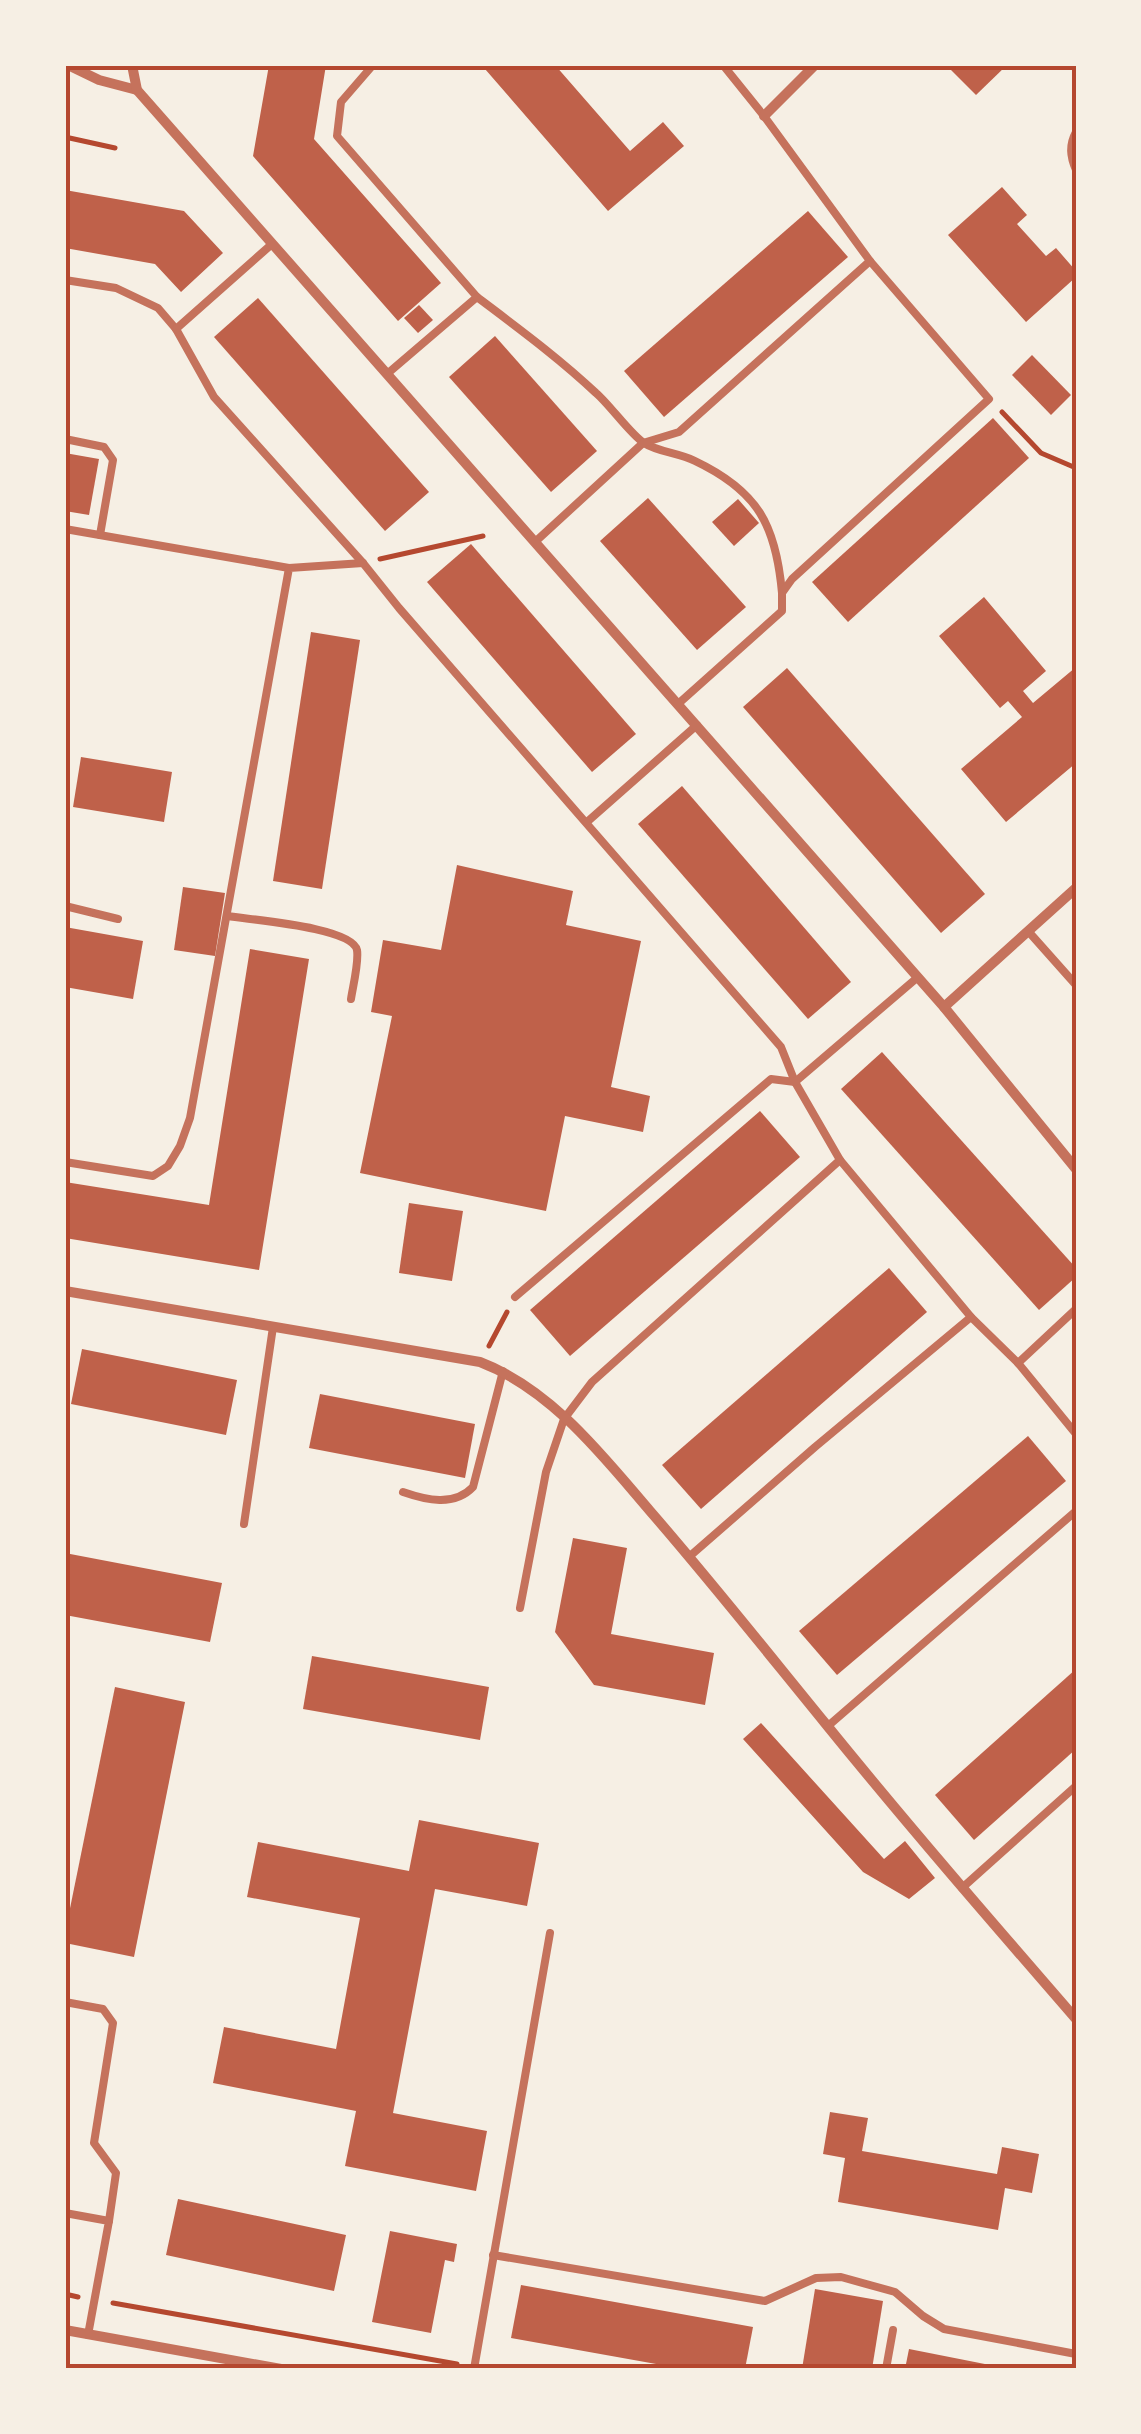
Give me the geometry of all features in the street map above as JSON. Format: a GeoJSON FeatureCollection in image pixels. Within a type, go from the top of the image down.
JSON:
{"type":"FeatureCollection","features":[{"type":"Feature","properties":{"kind":"street"},"geometry":{"type":"LineString","coordinates":[[68,65],[99,80],[137,90]]}},
{"type":"Feature","properties":{"kind":"street"},"geometry":{"type":"LineString","coordinates":[[132,65],[137,90],[918,977],[1076,1169]]}},
{"type":"Feature","properties":{"kind":"street"},"geometry":{"type":"LineString","coordinates":[[764,116],[814,65]]}},
{"type":"Feature","properties":{"kind":"street"},"geometry":{"type":"LineString","coordinates":[[944,1007],[1076,888]]}},
{"type":"Feature","properties":{"kind":"street"},"geometry":{"type":"LineString","coordinates":[[65,1291],[480,1362],[528,1387],[600,1454],[690,1556],[962,1888],[1076,2019]]}},
{"type":"Feature","properties":{"kind":"street"},"geometry":{"type":"LineString","coordinates":[[65,2330],[281,2369]]}},
{"type":"Feature","properties":{"kind":"lane"},"geometry":{"type":"LineString","coordinates":[[373,65],[341,102],[338,136],[477,297],[561,360],[644,442],[694,460],[738,488],[761,511],[769,526],[780,566],[782,611],[678,704]]}},
{"type":"Feature","properties":{"kind":"lane"},"geometry":{"type":"LineString","coordinates":[[723,65],[870,261],[990,399],[782,592]]}},
{"type":"Feature","properties":{"kind":"lane"},"geometry":{"type":"LineString","coordinates":[[1076,132],[1070,146],[1076,170]]}},
{"type":"Feature","properties":{"kind":"lane"},"geometry":{"type":"LineString","coordinates":[[176,328],[272,244]]}},
{"type":"Feature","properties":{"kind":"lane"},"geometry":{"type":"LineString","coordinates":[[535,542],[644,442],[679,432],[870,261]]}},
{"type":"Feature","properties":{"kind":"lane"},"geometry":{"type":"LineString","coordinates":[[65,280],[116,288],[158,308],[176,328],[214,397],[363,562],[781,1047],[795,1082],[840,1160],[1076,1434]]}},
{"type":"Feature","properties":{"kind":"lane"},"geometry":{"type":"LineString","coordinates":[[387,374],[477,297]]}},
{"type":"Feature","properties":{"kind":"lane"},"geometry":{"type":"LineString","coordinates":[[65,439],[104,446],[113,460],[100,535]]}},
{"type":"Feature","properties":{"kind":"lane"},"geometry":{"type":"LineString","coordinates":[[65,529],[289,568],[363,562]]}},
{"type":"Feature","properties":{"kind":"lane"},"geometry":{"type":"LineString","coordinates":[[65,1162],[153,1176],[168,1166],[180,1146],[190,1118],[289,568]]}},
{"type":"Feature","properties":{"kind":"lane"},"geometry":{"type":"LineString","coordinates":[[587,822],[697,725]]}},
{"type":"Feature","properties":{"kind":"lane"},"geometry":{"type":"LineString","coordinates":[[65,906],[118,918]]}},
{"type":"Feature","properties":{"kind":"lane"},"geometry":{"type":"LineString","coordinates":[[228,916],[345,936],[357,951],[351,999]]}},
{"type":"Feature","properties":{"kind":"lane"},"geometry":{"type":"LineString","coordinates":[[1028,931],[1076,984]]}},
{"type":"Feature","properties":{"kind":"lane"},"geometry":{"type":"LineString","coordinates":[[515,1297],[772,1079],[795,1082],[918,977]]}},
{"type":"Feature","properties":{"kind":"lane"},"geometry":{"type":"LineString","coordinates":[[520,1608],[546,1472],[564,1418],[592,1382],[840,1160]]}},
{"type":"Feature","properties":{"kind":"lane"},"geometry":{"type":"LineString","coordinates":[[1018,1363],[1076,1310]]}},
{"type":"Feature","properties":{"kind":"lane"},"geometry":{"type":"LineString","coordinates":[[690,1556],[971,1316]]}},
{"type":"Feature","properties":{"kind":"lane"},"geometry":{"type":"LineString","coordinates":[[244,1524],[273,1327]]}},
{"type":"Feature","properties":{"kind":"lane"},"geometry":{"type":"LineString","coordinates":[[402,1492],[444,1500],[457,1499],[473,1487],[503,1371]]}},
{"type":"Feature","properties":{"kind":"lane"},"geometry":{"type":"LineString","coordinates":[[828,1726],[1076,1511]]}},
{"type":"Feature","properties":{"kind":"lane"},"geometry":{"type":"LineString","coordinates":[[962,1888],[1076,1786]]}},
{"type":"Feature","properties":{"kind":"lane"},"geometry":{"type":"LineString","coordinates":[[474,2368],[550,1933]]}},
{"type":"Feature","properties":{"kind":"lane"},"geometry":{"type":"LineString","coordinates":[[65,2002],[103,2009],[113,2023],[94,2143],[116,2172],[88,2334]]}},
{"type":"Feature","properties":{"kind":"lane"},"geometry":{"type":"LineString","coordinates":[[65,2213],[108,2222]]}},
{"type":"Feature","properties":{"kind":"lane"},"geometry":{"type":"LineString","coordinates":[[494,2255],[765,2300],[816,2278],[841,2277],[895,2292],[944,2330],[1076,2354]]}},
{"type":"Feature","properties":{"kind":"lane"},"geometry":{"type":"LineString","coordinates":[[886,2369],[894,2330]]}},
{"type":"Feature","properties":{"kind":"path"},"geometry":{"type":"LineString","coordinates":[[65,137],[115,148]]}},
{"type":"Feature","properties":{"kind":"path"},"geometry":{"type":"LineString","coordinates":[[990,399],[1040,453],[1076,468]]}},
{"type":"Feature","properties":{"kind":"path"},"geometry":{"type":"LineString","coordinates":[[363,562],[483,536]]}},
{"type":"Feature","properties":{"kind":"path"},"geometry":{"type":"LineString","coordinates":[[480,1362],[515,1297]]}},
{"type":"Feature","properties":{"kind":"path"},"geometry":{"type":"LineString","coordinates":[[65,2294],[474,2368]]}},
{"type":"Feature","properties":{"kind":"building"},"geometry":{"type":"Polygon","coordinates":[[[269,65],[326,65],[314,139],[441,283],[398,321],[253,156],[269,65]]]}},
{"type":"Feature","properties":{"kind":"building"},"geometry":{"type":"Polygon","coordinates":[[[489,65],[555,65],[630,151],[663,122],[684,146],[608,211],[485,69],[489,65]]]}},
{"type":"Feature","properties":{"kind":"building"},"geometry":{"type":"Polygon","coordinates":[[[946,65],[1007,65],[976,95],[946,65]]]}},
{"type":"Feature","properties":{"kind":"building"},"geometry":{"type":"Polygon","coordinates":[[[1002,187],[1027,215],[1017,224],[1046,256],[1056,248],[1076,271],[1076,277],[1026,322],[948,235],[1002,187]]]}},
{"type":"Feature","properties":{"kind":"building"},"geometry":{"type":"Polygon","coordinates":[[[65,190],[184,211],[223,253],[181,292],[155,264],[65,248],[65,190]]]}},
{"type":"Feature","properties":{"kind":"building"},"geometry":{"type":"Polygon","coordinates":[[[808,211],[848,257],[664,417],[624,371],[808,211]]]}},
{"type":"Feature","properties":{"kind":"building"},"geometry":{"type":"Polygon","coordinates":[[[258,298],[429,492],[385,531],[214,337],[258,298]]]}},
{"type":"Feature","properties":{"kind":"building"},"geometry":{"type":"Polygon","coordinates":[[[419,305],[433,320],[418,333],[404,318],[419,305]]]}},
{"type":"Feature","properties":{"kind":"building"},"geometry":{"type":"Polygon","coordinates":[[[495,336],[597,451],[551,492],[449,377],[495,336]]]}},
{"type":"Feature","properties":{"kind":"building"},"geometry":{"type":"Polygon","coordinates":[[[1032,355],[1071,395],[1051,415],[1012,375],[1032,355]]]}},
{"type":"Feature","properties":{"kind":"building"},"geometry":{"type":"Polygon","coordinates":[[[993,418],[1029,458],[848,622],[812,582],[993,418]]]}},
{"type":"Feature","properties":{"kind":"building"},"geometry":{"type":"Polygon","coordinates":[[[65,453],[99,459],[89,515],[65,511],[65,453]]]}},
{"type":"Feature","properties":{"kind":"building"},"geometry":{"type":"Polygon","coordinates":[[[648,498],[746,607],[697,650],[600,541],[648,498]]]}},
{"type":"Feature","properties":{"kind":"building"},"geometry":{"type":"Polygon","coordinates":[[[738,499],[759,523],[734,546],[712,522],[738,499]]]}},
{"type":"Feature","properties":{"kind":"building"},"geometry":{"type":"Polygon","coordinates":[[[471,544],[636,734],[592,772],[427,582],[471,544]]]}},
{"type":"Feature","properties":{"kind":"building"},"geometry":{"type":"Polygon","coordinates":[[[984,597],[1046,671],[1023,691],[1033,703],[1076,667],[1076,763],[1006,822],[961,769],[1022,717],[1008,701],[1000,708],[939,636],[984,597]]]}},
{"type":"Feature","properties":{"kind":"building"},"geometry":{"type":"Polygon","coordinates":[[[311,632],[360,640],[322,889],[273,881],[311,632]]]}},
{"type":"Feature","properties":{"kind":"building"},"geometry":{"type":"Polygon","coordinates":[[[787,668],[985,894],[941,933],[743,707],[787,668]]]}},
{"type":"Feature","properties":{"kind":"building"},"geometry":{"type":"Polygon","coordinates":[[[81,757],[172,772],[164,822],[73,807],[81,757]]]}},
{"type":"Feature","properties":{"kind":"building"},"geometry":{"type":"Polygon","coordinates":[[[682,786],[851,982],[808,1019],[638,824],[682,786]]]}},
{"type":"Feature","properties":{"kind":"building"},"geometry":{"type":"Polygon","coordinates":[[[457,865],[573,891],[566,925],[641,941],[611,1087],[650,1096],[643,1132],[565,1116],[546,1211],[360,1173],[392,1016],[371,1012],[383,940],[441,950],[457,865]]]}},
{"type":"Feature","properties":{"kind":"building"},"geometry":{"type":"Polygon","coordinates":[[[183,887],[225,893],[215,956],[174,950],[183,887]]]}},
{"type":"Feature","properties":{"kind":"building"},"geometry":{"type":"Polygon","coordinates":[[[65,927],[143,941],[133,999],[65,987],[65,927]]]}},
{"type":"Feature","properties":{"kind":"building"},"geometry":{"type":"Polygon","coordinates":[[[250,949],[309,959],[259,1270],[65,1238],[65,1182],[209,1205],[250,949]]]}},
{"type":"Feature","properties":{"kind":"building"},"geometry":{"type":"Polygon","coordinates":[[[882,1052],[1076,1268],[1076,1277],[1039,1310],[841,1089],[882,1052]]]}},
{"type":"Feature","properties":{"kind":"building"},"geometry":{"type":"Polygon","coordinates":[[[760,1111],[800,1157],[570,1356],[530,1310],[760,1111]]]}},
{"type":"Feature","properties":{"kind":"building"},"geometry":{"type":"Polygon","coordinates":[[[409,1203],[463,1211],[452,1281],[399,1273],[409,1203]]]}},
{"type":"Feature","properties":{"kind":"building"},"geometry":{"type":"Polygon","coordinates":[[[889,1268],[927,1312],[701,1509],[662,1465],[889,1268]]]}},
{"type":"Feature","properties":{"kind":"building"},"geometry":{"type":"Polygon","coordinates":[[[82,1349],[237,1380],[226,1435],[71,1404],[82,1349]]]}},
{"type":"Feature","properties":{"kind":"building"},"geometry":{"type":"Polygon","coordinates":[[[320,1394],[475,1424],[465,1478],[309,1448],[320,1394]]]}},
{"type":"Feature","properties":{"kind":"building"},"geometry":{"type":"Polygon","coordinates":[[[1028,1436],[1066,1481],[837,1675],[799,1631],[1028,1436]]]}},
{"type":"Feature","properties":{"kind":"building"},"geometry":{"type":"Polygon","coordinates":[[[573,1538],[627,1548],[611,1634],[714,1653],[705,1705],[594,1685],[555,1632],[573,1538]]]}},
{"type":"Feature","properties":{"kind":"building"},"geometry":{"type":"Polygon","coordinates":[[[65,1553],[222,1583],[210,1642],[65,1615],[65,1553]]]}},
{"type":"Feature","properties":{"kind":"building"},"geometry":{"type":"Polygon","coordinates":[[[312,1656],[489,1687],[480,1740],[303,1709],[312,1656]]]}},
{"type":"Feature","properties":{"kind":"building"},"geometry":{"type":"Polygon","coordinates":[[[1076,1669],[1076,1749],[974,1840],[935,1795],[1076,1669]]]}},
{"type":"Feature","properties":{"kind":"building"},"geometry":{"type":"Polygon","coordinates":[[[115,1687],[185,1702],[134,1957],[65,1943],[115,1687]]]}},
{"type":"Feature","properties":{"kind":"building"},"geometry":{"type":"Polygon","coordinates":[[[761,1723],[884,1859],[905,1841],[935,1878],[909,1899],[863,1872],[743,1739],[761,1723]]]}},
{"type":"Feature","properties":{"kind":"building"},"geometry":{"type":"Polygon","coordinates":[[[419,1820],[539,1843],[527,1906],[435,1889],[393,2113],[487,2131],[476,2191],[345,2166],[356,2111],[213,2083],[224,2027],[336,2049],[360,1918],[247,1897],[258,1842],[409,1871],[419,1820]]]}},
{"type":"Feature","properties":{"kind":"building"},"geometry":{"type":"Polygon","coordinates":[[[830,2112],[868,2118],[862,2151],[997,2174],[1002,2147],[1039,2154],[1032,2193],[1005,2188],[998,2230],[838,2202],[845,2158],[823,2154],[830,2112]]]}},
{"type":"Feature","properties":{"kind":"building"},"geometry":{"type":"Polygon","coordinates":[[[178,2199],[346,2235],[334,2291],[166,2255],[178,2199]]]}},
{"type":"Feature","properties":{"kind":"building"},"geometry":{"type":"Polygon","coordinates":[[[390,2231],[457,2244],[454,2262],[445,2260],[431,2333],[372,2322],[390,2231]]]}},
{"type":"Feature","properties":{"kind":"building"},"geometry":{"type":"Polygon","coordinates":[[[521,2285],[753,2327],[745,2369],[684,2369],[511,2338],[521,2285]]]}},
{"type":"Feature","properties":{"kind":"building"},"geometry":{"type":"Polygon","coordinates":[[[815,2289],[883,2301],[872,2369],[802,2369],[815,2289]]]}},
{"type":"Feature","properties":{"kind":"building"},"geometry":{"type":"Polygon","coordinates":[[[909,2349],[1000,2367],[1000,2369],[905,2369],[909,2349]]]}}]}
